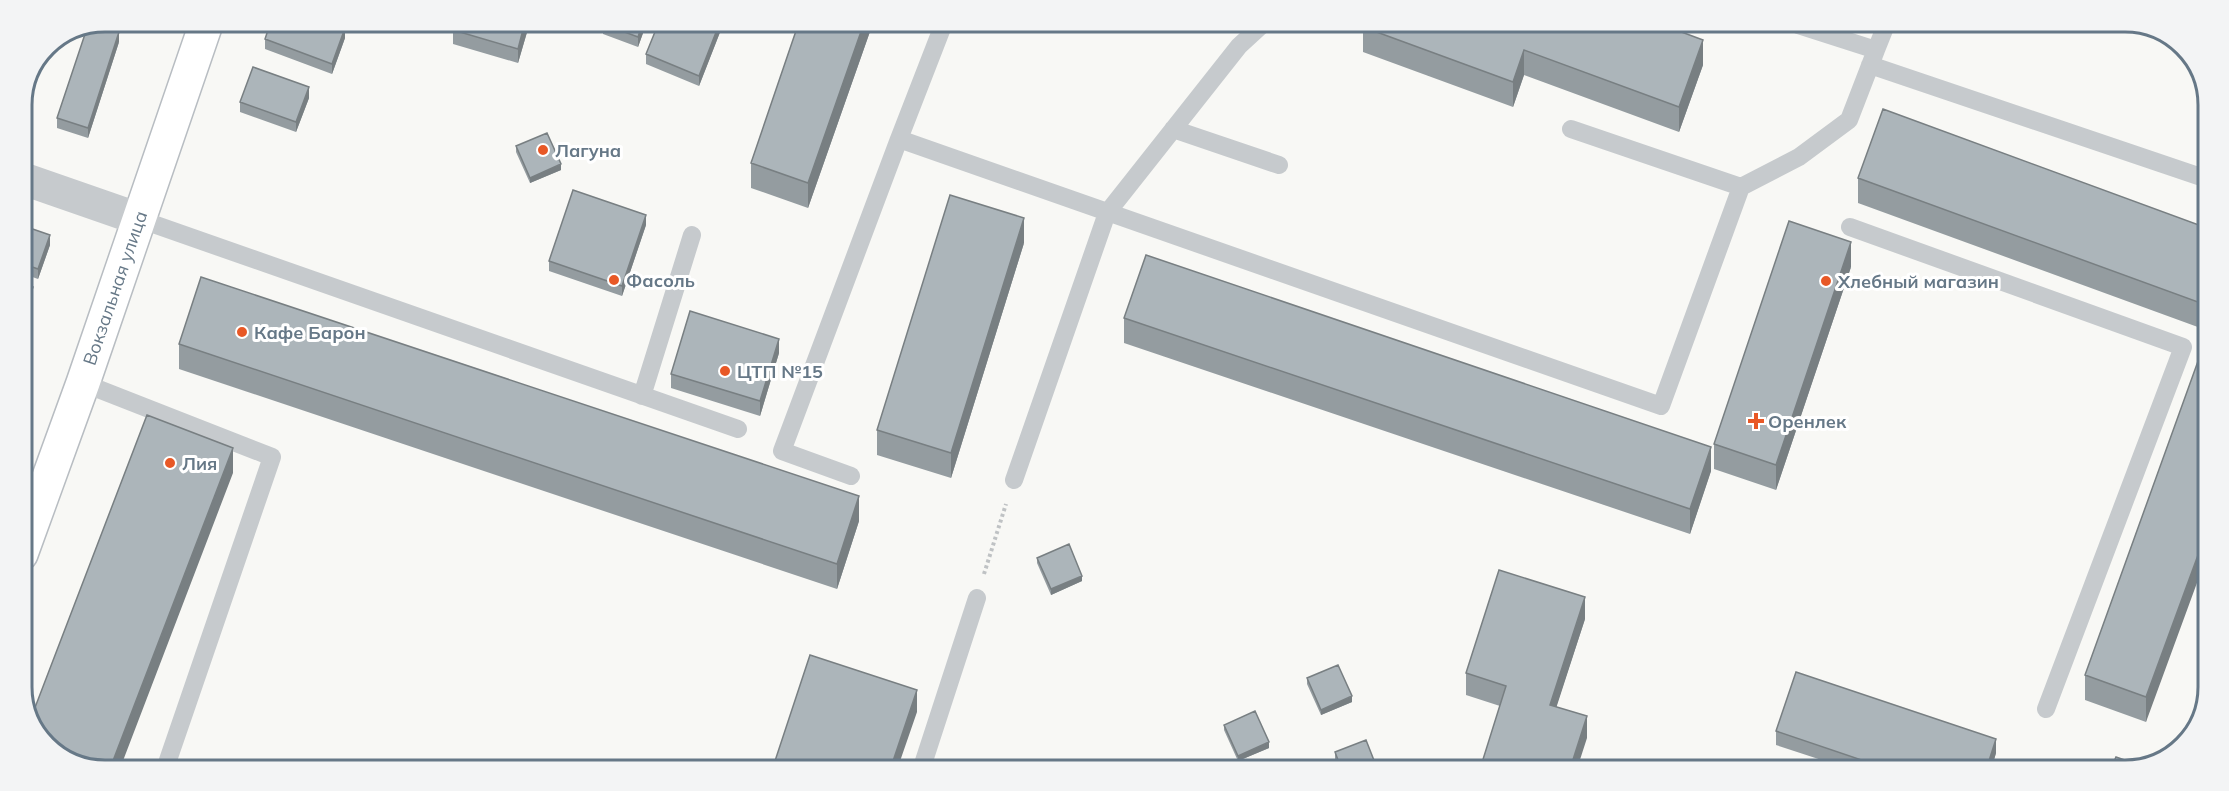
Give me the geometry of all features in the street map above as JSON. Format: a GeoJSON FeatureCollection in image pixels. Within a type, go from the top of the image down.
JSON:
{"type":"FeatureCollection","features":[{"type":"Feature","properties":{"kind":"street","name":"Вокзальная улица"},"geometry":{"type":"LineString","coordinates":[[32,524],[83,383],[204,31]]}},
{"type":"Feature","properties":{"kind":"street"},"geometry":{"type":"LineString","coordinates":[[31,182],[139,219]]}},
{"type":"Feature","properties":{"kind":"lane"},"geometry":{"type":"LineString","coordinates":[[851,476],[782,451],[941,31]]}},
{"type":"Feature","properties":{"kind":"lane"},"geometry":{"type":"LineString","coordinates":[[1014,480],[1107,213],[1239,46],[1255,31]]}},
{"type":"Feature","properties":{"kind":"lane"},"geometry":{"type":"LineString","coordinates":[[1812,31],[1873,57],[2197,175]]}},
{"type":"Feature","properties":{"kind":"lane"},"geometry":{"type":"LineString","coordinates":[[899,139],[1661,406],[1741,187],[1799,158],[1849,120],[1884,31]]}},
{"type":"Feature","properties":{"kind":"lane"},"geometry":{"type":"LineString","coordinates":[[1173,129],[1278,165]]}},
{"type":"Feature","properties":{"kind":"lane"},"geometry":{"type":"LineString","coordinates":[[1571,129],[1741,187]]}},
{"type":"Feature","properties":{"kind":"lane"},"geometry":{"type":"LineString","coordinates":[[139,219],[738,429]]}},
{"type":"Feature","properties":{"kind":"lane"},"geometry":{"type":"LineString","coordinates":[[1850,227],[2183,347],[2046,709]]}},
{"type":"Feature","properties":{"kind":"lane"},"geometry":{"type":"LineString","coordinates":[[642,396],[692,235]]}},
{"type":"Feature","properties":{"kind":"lane"},"geometry":{"type":"LineString","coordinates":[[83,383],[272,457],[168,760]]}},
{"type":"Feature","properties":{"kind":"lane"},"geometry":{"type":"LineString","coordinates":[[924,760],[977,598]]}},
{"type":"Feature","properties":{"kind":"path"},"geometry":{"type":"LineString","coordinates":[[977,598],[1014,480]]}},
{"type":"Feature","properties":{"kind":"building"},"geometry":{"type":"Polygon","coordinates":[[[104,31],[119,32],[88,128],[57,118],[85,34],[104,31]]]}},
{"type":"Feature","properties":{"kind":"building"},"geometry":{"type":"Polygon","coordinates":[[[268,31],[344,31],[332,64],[265,39],[268,31]]]}},
{"type":"Feature","properties":{"kind":"building"},"geometry":{"type":"Polygon","coordinates":[[[456,31],[523,31],[518,49],[456,31]]]}},
{"type":"Feature","properties":{"kind":"building"},"geometry":{"type":"Polygon","coordinates":[[[622,31],[640,31],[638,37],[622,31]]]}},
{"type":"Feature","properties":{"kind":"building"},"geometry":{"type":"Polygon","coordinates":[[[655,31],[716,31],[699,76],[646,54],[655,31]]]}},
{"type":"Feature","properties":{"kind":"building"},"geometry":{"type":"Polygon","coordinates":[[[796,31],[861,31],[808,183],[751,163],[796,31]]]}},
{"type":"Feature","properties":{"kind":"building"},"geometry":{"type":"Polygon","coordinates":[[[1374,31],[1679,31],[1703,40],[1679,107],[1524,50],[1513,82],[1374,31]]]}},
{"type":"Feature","properties":{"kind":"building"},"geometry":{"type":"Polygon","coordinates":[[[253,67],[309,87],[296,122],[240,102],[253,67]]]}},
{"type":"Feature","properties":{"kind":"building"},"geometry":{"type":"Polygon","coordinates":[[[1883,109],[2197,224],[2197,302],[1858,178],[1883,109]]]}},
{"type":"Feature","properties":{"kind":"building"},"geometry":{"type":"Polygon","coordinates":[[[547,133],[561,164],[530,178],[516,146],[547,133]]]}},
{"type":"Feature","properties":{"kind":"building"},"geometry":{"type":"Polygon","coordinates":[[[573,190],[646,215],[622,286],[549,261],[573,190]]]}},
{"type":"Feature","properties":{"kind":"building"},"geometry":{"type":"Polygon","coordinates":[[[950,195],[1024,218],[951,453],[877,430],[950,195]]]}},
{"type":"Feature","properties":{"kind":"building"},"geometry":{"type":"Polygon","coordinates":[[[1789,221],[1851,242],[1776,465],[1714,444],[1789,221]]]}},
{"type":"Feature","properties":{"kind":"building"},"geometry":{"type":"Polygon","coordinates":[[[31,229],[50,235],[38,269],[31,267],[31,229]]]}},
{"type":"Feature","properties":{"kind":"building"},"geometry":{"type":"Polygon","coordinates":[[[1146,255],[1711,447],[1690,509],[1124,318],[1146,255]]]}},
{"type":"Feature","properties":{"kind":"building"},"geometry":{"type":"Polygon","coordinates":[[[201,277],[859,496],[837,564],[179,344],[201,277]]]}},
{"type":"Feature","properties":{"kind":"building","name":"ЦТП №15"},"geometry":{"type":"Polygon","coordinates":[[[690,311],[779,339],[760,401],[671,374],[690,311]]]}},
{"type":"Feature","properties":{"kind":"building"},"geometry":{"type":"Polygon","coordinates":[[[2197,363],[2198,556],[2146,697],[2085,675],[2197,363]]]}},
{"type":"Feature","properties":{"kind":"building"},"geometry":{"type":"Polygon","coordinates":[[[147,415],[233,448],[113,760],[81,756],[64,747],[41,723],[35,708],[147,415]]]}},
{"type":"Feature","properties":{"kind":"building"},"geometry":{"type":"Polygon","coordinates":[[[1069,544],[1082,576],[1051,589],[1037,558],[1069,544]]]}},
{"type":"Feature","properties":{"kind":"building"},"geometry":{"type":"Polygon","coordinates":[[[1499,570],[1585,597],[1550,705],[1587,716],[1573,760],[1483,760],[1506,686],[1466,673],[1499,570]]]}},
{"type":"Feature","properties":{"kind":"building"},"geometry":{"type":"Polygon","coordinates":[[[810,655],[917,690],[893,760],[775,760],[810,655]]]}},
{"type":"Feature","properties":{"kind":"building"},"geometry":{"type":"Polygon","coordinates":[[[1338,665],[1352,696],[1321,710],[1307,678],[1338,665]]]}},
{"type":"Feature","properties":{"kind":"building"},"geometry":{"type":"Polygon","coordinates":[[[1796,672],[1996,739],[1989,760],[1862,760],[1776,731],[1796,672]]]}},
{"type":"Feature","properties":{"kind":"building"},"geometry":{"type":"Polygon","coordinates":[[[1255,711],[1269,742],[1238,756],[1224,725],[1255,711]]]}},
{"type":"Feature","properties":{"kind":"building"},"geometry":{"type":"Polygon","coordinates":[[[1366,740],[1374,760],[1338,760],[1335,752],[1366,740]]]}},
{"type":"Feature","properties":{"kind":"place","name":"Лагуна"},"geometry":{"type":"Point","coordinates":[543,150]}},
{"type":"Feature","properties":{"kind":"place","name":"Фасоль"},"geometry":{"type":"Point","coordinates":[614,280]}},
{"type":"Feature","properties":{"kind":"place","name":"Хлебный магазин"},"geometry":{"type":"Point","coordinates":[1826,281]}},
{"type":"Feature","properties":{"kind":"place","name":"Кафе Барон"},"geometry":{"type":"Point","coordinates":[242,332]}},
{"type":"Feature","properties":{"kind":"place","name":"ЦТП №15"},"geometry":{"type":"Point","coordinates":[725,371]}},
{"type":"Feature","properties":{"kind":"place","name":"Оренлек"},"geometry":{"type":"Point","coordinates":[1756,421]}},
{"type":"Feature","properties":{"kind":"place","name":"Лия"},"geometry":{"type":"Point","coordinates":[170,463]}}]}
